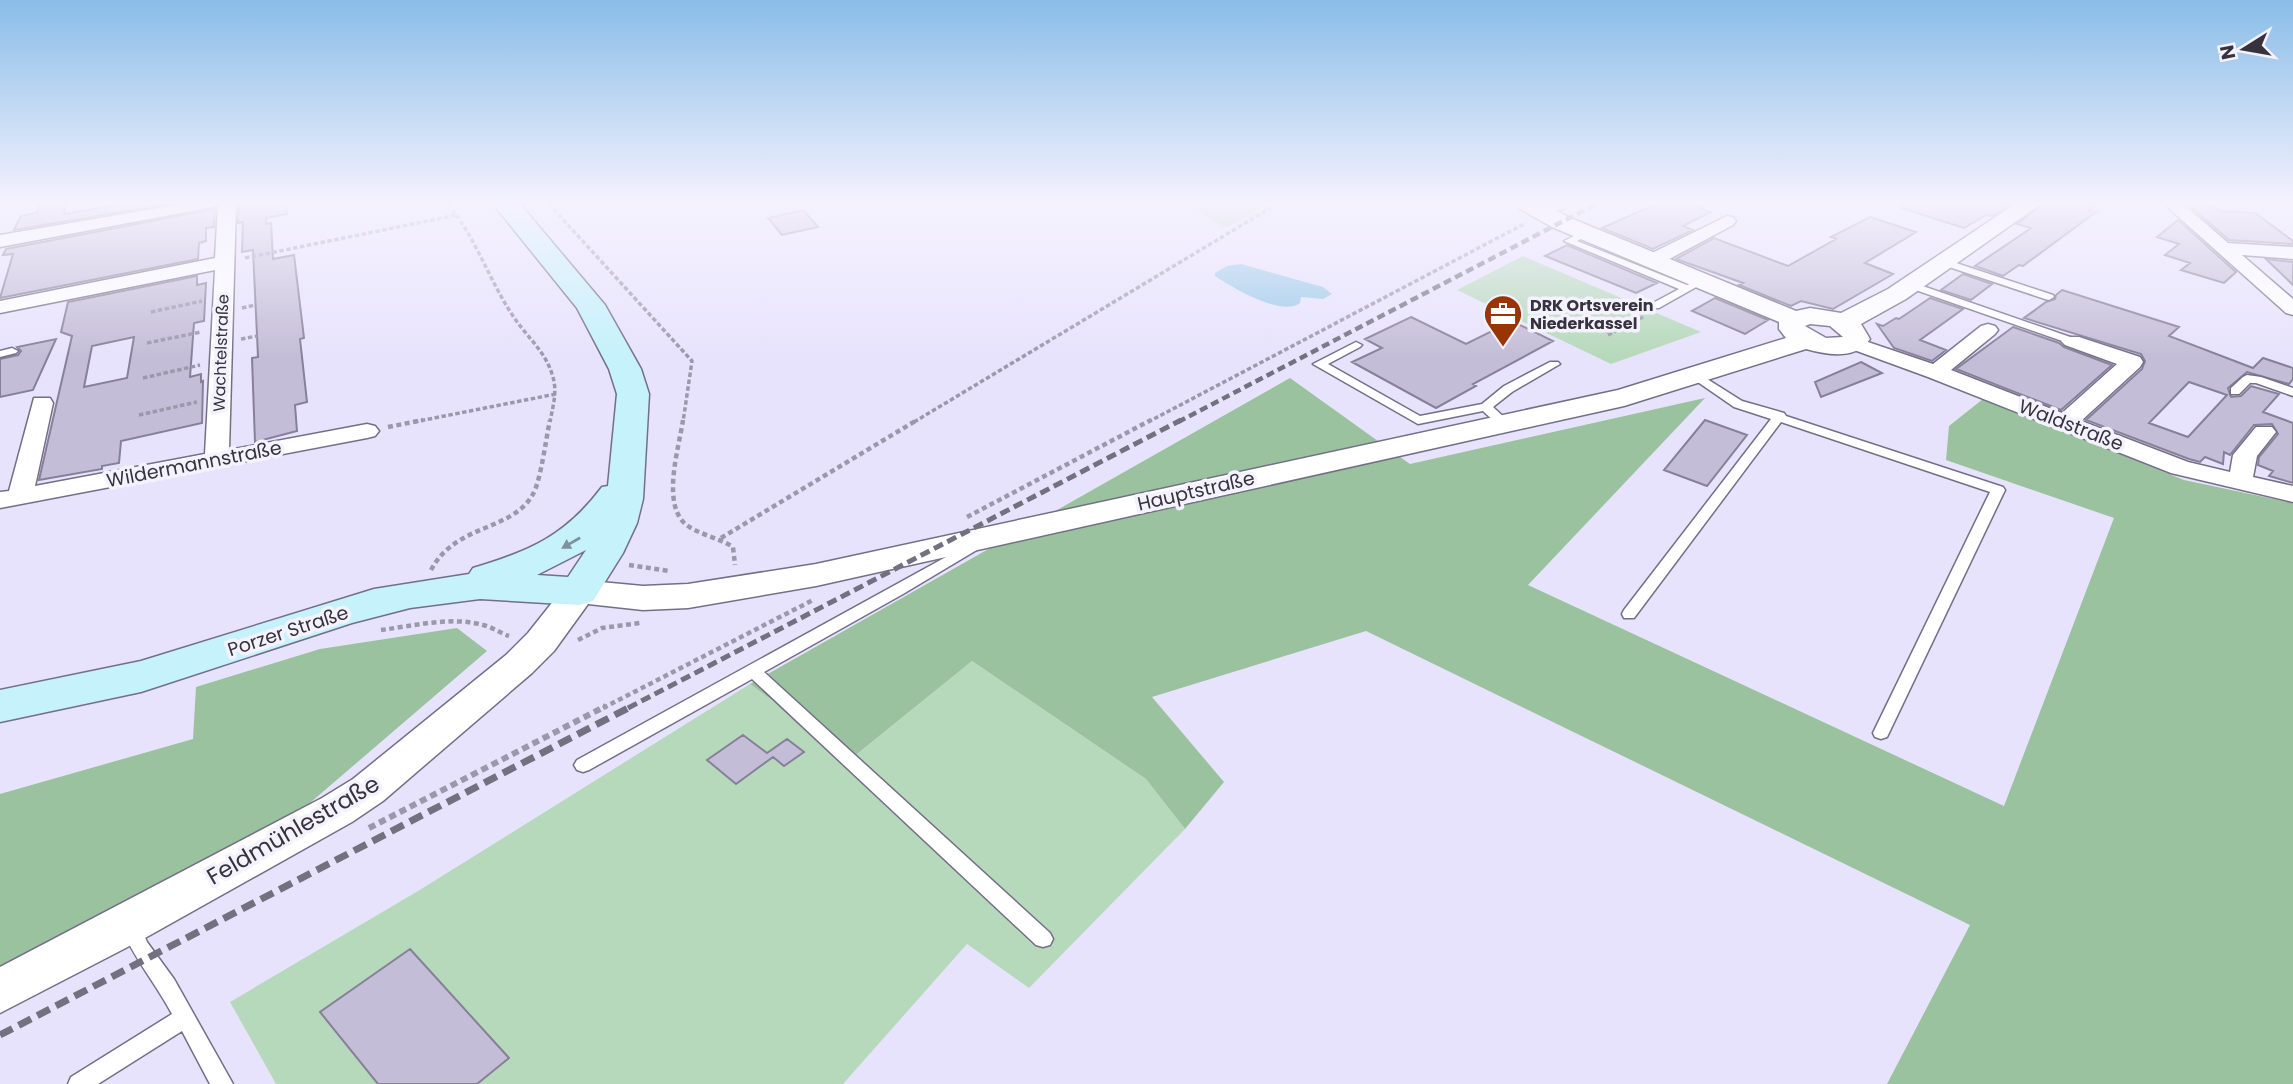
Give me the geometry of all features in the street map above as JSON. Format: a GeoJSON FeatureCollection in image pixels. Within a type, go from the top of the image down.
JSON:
{"type":"FeatureCollection","features":[{"type":"Feature","properties":{"kind":"main road"},"geometry":{"type":"LineString","coordinates":[[548,255],[590,305],[625,369],[633,394],[629,473],[618,523],[589,576]]}},
{"type":"Feature","properties":{"kind":"main road"},"geometry":{"type":"LineString","coordinates":[[441,576],[524,566],[577,541],[598,522],[629,473]]}},
{"type":"Feature","properties":{"kind":"main road","name":"Porzer Straße"},"geometry":{"type":"LineString","coordinates":[[0,706],[85,691],[159,672],[441,576],[525,586],[589,576]]}},
{"type":"Feature","properties":{"kind":"street","name":"Wachtelstraße"},"geometry":{"type":"LineString","coordinates":[[217,459],[225,255]]}},
{"type":"Feature","properties":{"kind":"street"},"geometry":{"type":"LineString","coordinates":[[1640,255],[1695,285],[1800,329],[1832,346],[1955,255]]}},
{"type":"Feature","properties":{"kind":"street"},"geometry":{"type":"LineString","coordinates":[[1653,260],[1663,255]]}},
{"type":"Feature","properties":{"kind":"street"},"geometry":{"type":"LineString","coordinates":[[2233,255],[2293,309]]}},
{"type":"Feature","properties":{"kind":"street"},"geometry":{"type":"LineString","coordinates":[[0,307],[225,262]]}},
{"type":"Feature","properties":{"kind":"street","name":"Hauptstraße"},"geometry":{"type":"LineString","coordinates":[[589,576],[643,598],[726,592],[972,530],[1495,415],[1623,397],[1696,376],[1800,329]]}},
{"type":"Feature","properties":{"kind":"street"},"geometry":{"type":"LineString","coordinates":[[1936,372],[1988,330]]}},
{"type":"Feature","properties":{"kind":"street","name":"Waldstraße"},"geometry":{"type":"LineString","coordinates":[[1848,333],[1936,372],[2180,468],[2293,494]]}},
{"type":"Feature","properties":{"kind":"street"},"geometry":{"type":"LineString","coordinates":[[2066,422],[2132,362],[2072,341]]}},
{"type":"Feature","properties":{"kind":"street","name":"Wildermannstraße"},"geometry":{"type":"LineString","coordinates":[[42,403],[10,498],[367,431]]}},
{"type":"Feature","properties":{"kind":"street"},"geometry":{"type":"LineString","coordinates":[[2239,482],[2245,454],[2264,432]]}},
{"type":"Feature","properties":{"kind":"street","name":"Feldmühlestraße"},"geometry":{"type":"LineString","coordinates":[[0,990],[129,924],[337,810],[368,790],[490,690],[541,642],[589,576]]}},
{"type":"Feature","properties":{"kind":"lane"},"geometry":{"type":"LineString","coordinates":[[1608,255],[1695,285]]}},
{"type":"Feature","properties":{"kind":"lane"},"geometry":{"type":"LineString","coordinates":[[1944,262],[2049,297]]}},
{"type":"Feature","properties":{"kind":"lane"},"geometry":{"type":"LineString","coordinates":[[1655,306],[1695,285]]}},
{"type":"Feature","properties":{"kind":"lane"},"geometry":{"type":"LineString","coordinates":[[1911,285],[2072,341]]}},
{"type":"Feature","properties":{"kind":"lane"},"geometry":{"type":"LineString","coordinates":[[1356,345],[1319,364],[1418,420],[1495,415],[1508,389],[1554,364]]}},
{"type":"Feature","properties":{"kind":"lane"},"geometry":{"type":"LineString","coordinates":[[1696,376],[1738,404],[1998,490],[1881,733]]}},
{"type":"Feature","properties":{"kind":"lane"},"geometry":{"type":"LineString","coordinates":[[2235,391],[2247,379],[2257,379],[2293,392]]}},
{"type":"Feature","properties":{"kind":"lane"},"geometry":{"type":"LineString","coordinates":[[1629,614],[1780,416]]}},
{"type":"Feature","properties":{"kind":"lane"},"geometry":{"type":"LineString","coordinates":[[583,765],[898,591],[972,530]]}},
{"type":"Feature","properties":{"kind":"lane"},"geometry":{"type":"LineString","coordinates":[[753,671],[1043,939]]}},
{"type":"Feature","properties":{"kind":"lane"},"geometry":{"type":"LineString","coordinates":[[129,924],[139,947],[167,985],[222,1084]]}},
{"type":"Feature","properties":{"kind":"lane"},"geometry":{"type":"LineString","coordinates":[[79,1084],[186,1017]]}},
{"type":"Feature","properties":{"kind":"path"},"geometry":{"type":"LineString","coordinates":[[225,262],[262,255]]}},
{"type":"Feature","properties":{"kind":"path"},"geometry":{"type":"LineString","coordinates":[[441,576],[440,553],[467,535],[514,515],[533,494],[556,394],[552,373],[537,345],[513,316],[479,255]]}},
{"type":"Feature","properties":{"kind":"path"},"geometry":{"type":"LineString","coordinates":[[595,255],[692,361],[672,497],[674,513],[687,527],[721,538],[733,547],[735,571],[726,592]]}},
{"type":"Feature","properties":{"kind":"path"},"geometry":{"type":"LineString","coordinates":[[721,538],[1193,255]]}},
{"type":"Feature","properties":{"kind":"path"},"geometry":{"type":"LineString","coordinates":[[972,530],[1093,449],[1448,268],[1469,255]]}},
{"type":"Feature","properties":{"kind":"path"},"geometry":{"type":"LineString","coordinates":[[151,312],[223,297]]}},
{"type":"Feature","properties":{"kind":"path"},"geometry":{"type":"LineString","coordinates":[[1608,335],[1643,318],[1655,306]]}},
{"type":"Feature","properties":{"kind":"path"},"geometry":{"type":"LineString","coordinates":[[147,343],[222,327]]}},
{"type":"Feature","properties":{"kind":"path"},"geometry":{"type":"LineString","coordinates":[[143,378],[220,361]]}},
{"type":"Feature","properties":{"kind":"path"},"geometry":{"type":"LineString","coordinates":[[367,431],[556,394]]}},
{"type":"Feature","properties":{"kind":"path"},"geometry":{"type":"LineString","coordinates":[[139,415],[219,397]]}},
{"type":"Feature","properties":{"kind":"path"},"geometry":{"type":"LineString","coordinates":[[589,576],[650,570],[678,571]]}},
{"type":"Feature","properties":{"kind":"path"},"geometry":{"type":"LineString","coordinates":[[363,830],[819,598]]}},
{"type":"Feature","properties":{"kind":"path"},"geometry":{"type":"LineString","coordinates":[[782,606],[807,603]]}},
{"type":"Feature","properties":{"kind":"path"},"geometry":{"type":"LineString","coordinates":[[376,631],[456,621],[483,624],[500,635],[566,646],[602,628],[652,621]]}},
{"type":"Feature","properties":{"kind":"green space"},"geometry":{"type":"Polygon","coordinates":[[[1523,256],[1701,332],[1611,364],[1457,290],[1523,256]]]}},
{"type":"Feature","properties":{"kind":"green space"},"geometry":{"type":"Polygon","coordinates":[[[1290,378],[1410,464],[1705,398],[1528,585],[2004,806],[2114,518],[1946,460],[1949,426],[1983,399],[2184,480],[2293,503],[2293,1084],[1887,1084],[1970,925],[1366,631],[1152,697],[1224,782],[1185,829],[1146,779],[972,661],[852,758],[750,684],[1290,378]]]}},
{"type":"Feature","properties":{"kind":"green space"},"geometry":{"type":"Polygon","coordinates":[[[457,628],[487,651],[304,808],[0,968],[0,794],[193,739],[196,687],[320,649],[457,628]]]}},
{"type":"Feature","properties":{"kind":"green space"},"geometry":{"type":"Polygon","coordinates":[[[972,661],[1146,779],[1185,829],[1029,988],[967,944],[843,1084],[276,1084],[230,1002],[418,891],[750,684],[852,758],[972,661]]]}},
{"type":"Feature","properties":{"kind":"water"},"geometry":{"type":"Polygon","coordinates":[[[1241,264],[1323,287],[1332,294],[1323,299],[1301,297],[1300,303],[1292,306],[1270,304],[1245,294],[1215,276],[1215,273],[1227,266],[1241,264]]]}},
{"type":"Feature","properties":{"kind":"building"},"geometry":{"type":"Polygon","coordinates":[[[13,255],[198,255],[198,259],[0,298],[13,255]]]}},
{"type":"Feature","properties":{"kind":"building"},"geometry":{"type":"Polygon","coordinates":[[[253,255],[273,255],[273,259],[294,255],[304,338],[300,339],[307,402],[295,405],[297,431],[255,442],[252,358],[258,357],[253,255]]]}},
{"type":"Feature","properties":{"kind":"building"},"geometry":{"type":"Polygon","coordinates":[[[1590,255],[1657,283],[1636,293],[1545,256],[1590,255]]]}},
{"type":"Feature","properties":{"kind":"building"},"geometry":{"type":"Polygon","coordinates":[[[1684,255],[1758,255],[1788,266],[1808,255],[1879,255],[1865,263],[1893,274],[1833,309],[1801,301],[1791,306],[1739,285],[1743,283],[1676,259],[1684,255]]]}},
{"type":"Feature","properties":{"kind":"building"},"geometry":{"type":"Polygon","coordinates":[[[1992,255],[2038,255],[2003,276],[1975,266],[1992,255]]]}},
{"type":"Feature","properties":{"kind":"building"},"geometry":{"type":"Polygon","coordinates":[[[2165,255],[2217,255],[2236,272],[2224,283],[2181,270],[2190,263],[2165,255]]]}},
{"type":"Feature","properties":{"kind":"building"},"geometry":{"type":"Polygon","coordinates":[[[2266,259],[2293,262],[2293,285],[2266,259]]]}},
{"type":"Feature","properties":{"kind":"building"},"geometry":{"type":"Polygon","coordinates":[[[1963,274],[1992,284],[1971,300],[1941,290],[1963,274]]]}},
{"type":"Feature","properties":{"kind":"building"},"geometry":{"type":"Polygon","coordinates":[[[197,276],[197,285],[206,283],[204,321],[194,323],[190,377],[201,374],[201,382],[203,381],[202,423],[121,441],[119,463],[102,466],[102,469],[39,480],[72,336],[61,332],[68,302],[197,276]],[[134,337],[92,346],[84,387],[127,378],[134,337]]]}},
{"type":"Feature","properties":{"kind":"building"},"geometry":{"type":"Polygon","coordinates":[[[2062,290],[2179,327],[2169,336],[2253,368],[2263,358],[2293,368],[2293,379],[2289,384],[2247,372],[2228,388],[2231,397],[2241,396],[2251,386],[2279,394],[2263,412],[2293,423],[2293,483],[2269,476],[2273,471],[2258,465],[2259,457],[2278,434],[2272,424],[2254,425],[2230,455],[2224,452],[2223,464],[2205,457],[2200,462],[2189,459],[2086,420],[2142,369],[2145,361],[2141,354],[2024,318],[2046,302],[2055,299],[2062,290]],[[2189,382],[2149,423],[2188,437],[2227,395],[2189,382]]]}},
{"type":"Feature","properties":{"kind":"building"},"geometry":{"type":"Polygon","coordinates":[[[1715,298],[1768,320],[1745,334],[1692,311],[1715,298]]]}},
{"type":"Feature","properties":{"kind":"building"},"geometry":{"type":"Polygon","coordinates":[[[1930,298],[1963,309],[1920,340],[1946,350],[1932,361],[1894,348],[1877,324],[1883,326],[1896,318],[1899,319],[1930,298]]]}},
{"type":"Feature","properties":{"kind":"building"},"geometry":{"type":"Polygon","coordinates":[[[1411,317],[1466,344],[1498,328],[1505,331],[1518,324],[1553,341],[1473,384],[1476,386],[1436,408],[1352,362],[1382,348],[1365,339],[1411,317]]]}},
{"type":"Feature","properties":{"kind":"building"},"geometry":{"type":"Polygon","coordinates":[[[2013,327],[2112,365],[2061,410],[1956,369],[2013,327]]]}},
{"type":"Feature","properties":{"kind":"building"},"geometry":{"type":"Polygon","coordinates":[[[56,339],[33,390],[0,397],[0,359],[18,355],[21,351],[17,347],[56,339]]]}},
{"type":"Feature","properties":{"kind":"building"},"geometry":{"type":"Polygon","coordinates":[[[1861,362],[1882,373],[1821,397],[1815,382],[1861,362]]]}},
{"type":"Feature","properties":{"kind":"building"},"geometry":{"type":"Polygon","coordinates":[[[1705,420],[1747,435],[1707,486],[1664,470],[1705,420]]]}},
{"type":"Feature","properties":{"kind":"building"},"geometry":{"type":"Polygon","coordinates":[[[743,735],[767,753],[787,739],[804,752],[784,766],[773,757],[736,784],[707,760],[743,735]]]}},
{"type":"Feature","properties":{"kind":"building"},"geometry":{"type":"Polygon","coordinates":[[[410,949],[509,1058],[477,1084],[378,1084],[320,1012],[410,949]]]}},
{"type":"Feature","properties":{"kind":"railway"},"geometry":{"type":"LineString","coordinates":[[1178,422],[1499,255]]}},
{"type":"Feature","properties":{"kind":"railway"},"geometry":{"type":"LineString","coordinates":[[628,708],[1181,420]]}},
{"type":"Feature","properties":{"kind":"railway"},"geometry":{"type":"LineString","coordinates":[[0,1035],[632,706]]}},
{"type":"Feature","properties":{"kind":"place","name":"DRK Ortsverein Niederkassel"},"geometry":{"type":"Point","coordinates":[1503,348]}}]}
